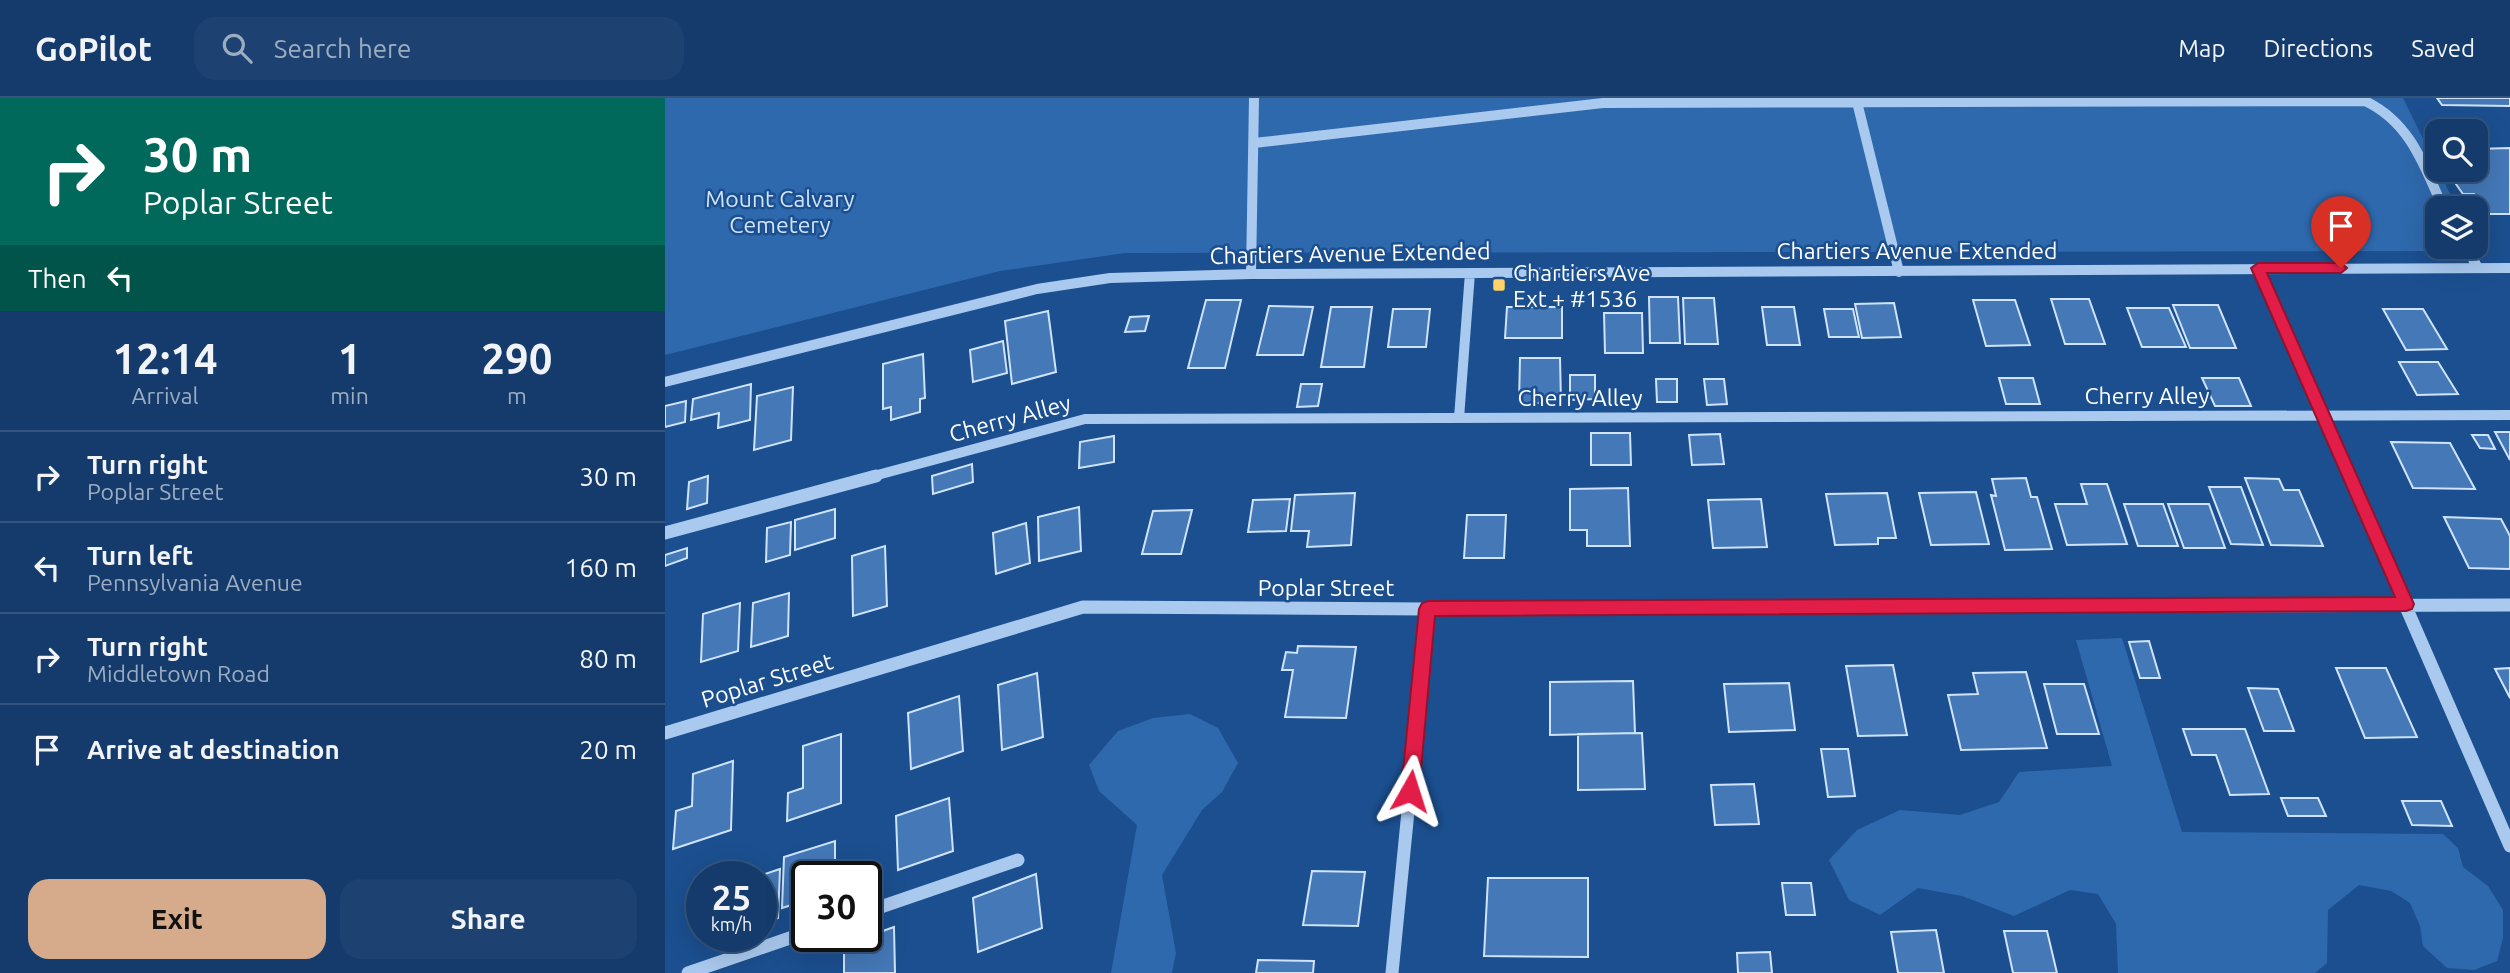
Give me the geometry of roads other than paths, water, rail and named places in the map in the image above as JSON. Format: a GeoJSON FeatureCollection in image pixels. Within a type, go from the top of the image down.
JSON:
{"type":"FeatureCollection","features":[{"type":"Feature","properties":{"kind":"street"},"geometry":{"type":"LineString","coordinates":[[1251,274],[1254,98]]}},
{"type":"Feature","properties":{"kind":"street"},"geometry":{"type":"LineString","coordinates":[[1856,100],[1899,272]]}},
{"type":"Feature","properties":{"kind":"street"},"geometry":{"type":"LineString","coordinates":[[2473,259],[2479,268]]}},
{"type":"Feature","properties":{"kind":"street"},"geometry":{"type":"LineString","coordinates":[[2258,268],[2509,843]]}},
{"type":"Feature","properties":{"kind":"street","name":"Chartiers Avenue Extended"},"geometry":{"type":"LineString","coordinates":[[665,382],[1037,289],[1110,278],[1251,274],[2510,268]]}},
{"type":"Feature","properties":{"kind":"street"},"geometry":{"type":"LineString","coordinates":[[1459,418],[1471,273]]}},
{"type":"Feature","properties":{"kind":"street","name":"Cherry Alley"},"geometry":{"type":"LineString","coordinates":[[665,533],[1084,419],[1459,418]]}},
{"type":"Feature","properties":{"kind":"street","name":"Poplar Street"},"geometry":{"type":"LineString","coordinates":[[665,733],[1083,607],[1428,609],[2510,604]]}},
{"type":"Feature","properties":{"kind":"street"},"geometry":{"type":"LineString","coordinates":[[1392,973],[1428,609]]}},
{"type":"Feature","properties":{"kind":"street"},"geometry":{"type":"LineString","coordinates":[[882,907],[1018,860]]}},
{"type":"Feature","properties":{"kind":"lane"},"geometry":{"type":"LineString","coordinates":[[1254,144],[1602,100],[2365,101],[2381,107],[2406,130],[2437,196]]}},
{"type":"Feature","properties":{"kind":"lane","name":"Cherry Alley"},"geometry":{"type":"LineString","coordinates":[[1459,418],[2510,415]]}},
{"type":"Feature","properties":{"kind":"lane"},"geometry":{"type":"LineString","coordinates":[[688,973],[791,938]]}},
{"type":"Feature","properties":{"kind":"place","name":"Chartiers Ave Ext + #1536"},"geometry":{"type":"Point","coordinates":[1499,285]}},
{"type":"Feature","properties":{"kind":"park label","name":"Mount Calvary Cemetery"},"geometry":{"type":"Point","coordinates":[780,211]}}]}
